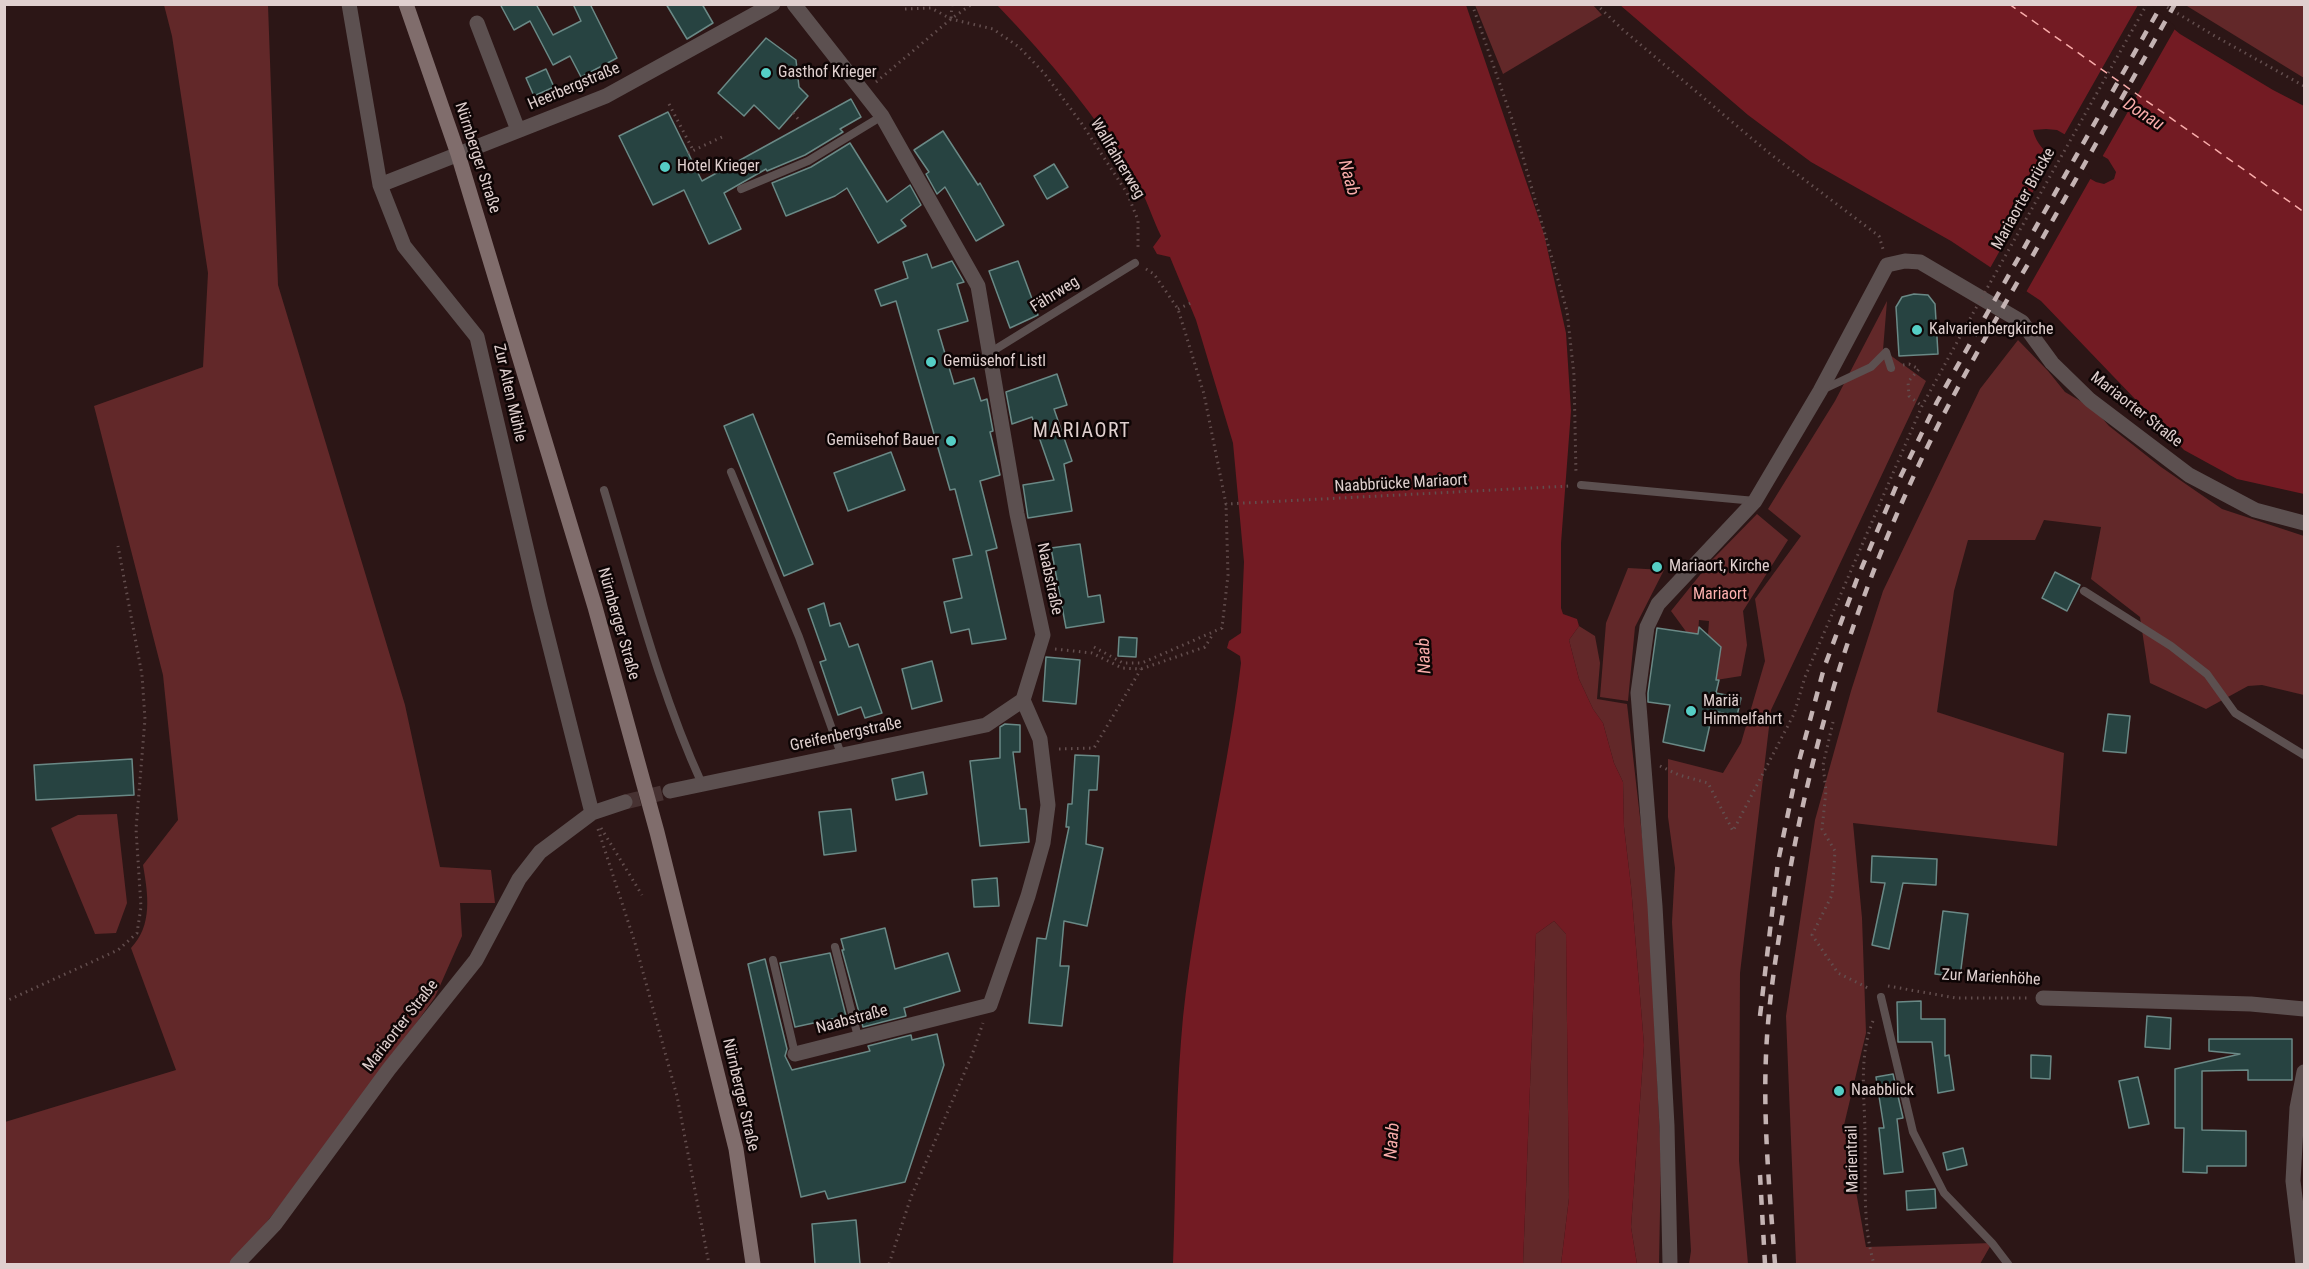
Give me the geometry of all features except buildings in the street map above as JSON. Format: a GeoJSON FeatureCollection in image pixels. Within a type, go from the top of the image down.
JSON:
{"type":"FeatureCollection","features":[{"type":"Feature","properties":{"kind":"main road","name":"Nürnberger Straße"},"geometry":{"type":"LineString","coordinates":[[406,4],[458,153],[595,608],[657,832],[736,1149],[753,1264]]}},
{"type":"Feature","properties":{"kind":"street","name":"Zur Alten Mühle"},"geometry":{"type":"LineString","coordinates":[[349,4],[380,185],[404,246],[477,337],[540,607],[592,813]]}},
{"type":"Feature","properties":{"kind":"street","name":"Heerbergstraße"},"geometry":{"type":"LineString","coordinates":[[380,185],[606,96],[773,4]]}},
{"type":"Feature","properties":{"kind":"street","name":"Naabstraße"},"geometry":{"type":"LineString","coordinates":[[794,4],[882,116],[978,286],[1017,514],[1043,635],[1023,700]]}},
{"type":"Feature","properties":{"kind":"street"},"geometry":{"type":"LineString","coordinates":[[477,23],[518,130]]}},
{"type":"Feature","properties":{"kind":"street","name":"Mariaorter Straße"},"geometry":{"type":"LineString","coordinates":[[1887,265],[1905,261],[1920,262],[2022,322],[2052,363],[2090,400],[2189,475],[2255,510],[2304,523]]}},
{"type":"Feature","properties":{"kind":"street"},"geometry":{"type":"LineString","coordinates":[[1670,1264],[1667,1126],[1645,759],[1638,693],[1647,627],[1658,604],[1755,501],[1820,391],[1887,265]]}},
{"type":"Feature","properties":{"kind":"street"},"geometry":{"type":"LineString","coordinates":[[990,1005],[1028,896],[1043,843],[1048,805],[1042,749],[1023,700]]}},
{"type":"Feature","properties":{"kind":"street","name":"Greifenbergstraße"},"geometry":{"type":"LineString","coordinates":[[670,791],[986,725],[1023,700]]}},
{"type":"Feature","properties":{"kind":"street"},"geometry":{"type":"LineString","coordinates":[[592,813],[625,802]]}},
{"type":"Feature","properties":{"kind":"street","name":"Mariaorter Straße"},"geometry":{"type":"LineString","coordinates":[[237,1264],[275,1224],[389,1069],[476,960],[519,879],[540,852],[592,813]]}},
{"type":"Feature","properties":{"kind":"street","name":"Zur Marienhöhe"},"geometry":{"type":"LineString","coordinates":[[2043,998],[2251,1004],[2304,1009]]}},
{"type":"Feature","properties":{"kind":"street","name":"Naabstraße"},"geometry":{"type":"LineString","coordinates":[[795,1054],[990,1005]]}},
{"type":"Feature","properties":{"kind":"street"},"geometry":{"type":"LineString","coordinates":[[2303,1264],[2293,1181],[2296,1108],[2304,1072]]}},
{"type":"Feature","properties":{"kind":"lane"},"geometry":{"type":"LineString","coordinates":[[741,189],[808,161],[882,116]]}},
{"type":"Feature","properties":{"kind":"lane","name":"Fährweg"},"geometry":{"type":"LineString","coordinates":[[991,352],[1136,263]]}},
{"type":"Feature","properties":{"kind":"lane"},"geometry":{"type":"LineString","coordinates":[[1820,391],[1871,368],[1886,352],[1891,368]]}},
{"type":"Feature","properties":{"kind":"lane"},"geometry":{"type":"LineString","coordinates":[[731,472],[799,637],[841,754]]}},
{"type":"Feature","properties":{"kind":"lane"},"geometry":{"type":"LineString","coordinates":[[1581,485],[1755,501]]}},
{"type":"Feature","properties":{"kind":"lane"},"geometry":{"type":"LineString","coordinates":[[604,490],[653,653],[688,754],[702,784]]}},
{"type":"Feature","properties":{"kind":"lane"},"geometry":{"type":"LineString","coordinates":[[2084,591],[2171,646],[2207,674],[2235,713],[2304,755]]}},
{"type":"Feature","properties":{"kind":"lane"},"geometry":{"type":"LineString","coordinates":[[835,947],[858,1037]]}},
{"type":"Feature","properties":{"kind":"lane"},"geometry":{"type":"LineString","coordinates":[[773,960],[795,1054]]}},
{"type":"Feature","properties":{"kind":"lane"},"geometry":{"type":"LineString","coordinates":[[1882,1000],[1913,1132],[1944,1193],[1992,1243],[2008,1264]]}},
{"type":"Feature","properties":{"kind":"path"},"geometry":{"type":"LineString","coordinates":[[951,19],[952,4]]}},
{"type":"Feature","properties":{"kind":"path"},"geometry":{"type":"LineString","coordinates":[[863,93],[972,4]]}},
{"type":"Feature","properties":{"kind":"path"},"geometry":{"type":"LineString","coordinates":[[1472,4],[1512,119],[1567,311],[1574,375],[1576,476]]}},
{"type":"Feature","properties":{"kind":"path"},"geometry":{"type":"LineString","coordinates":[[1596,4],[1622,29],[1769,153],[1879,236],[1887,265]]}},
{"type":"Feature","properties":{"kind":"path","name":"Mariaorter Brücke"},"geometry":{"type":"LineString","coordinates":[[1645,759],[1679,775],[1708,783],[1733,831],[1794,714],[1805,677],[1922,406],[2147,4]]}},
{"type":"Feature","properties":{"kind":"path"},"geometry":{"type":"LineString","coordinates":[[2162,4],[2304,86]]}},
{"type":"Feature","properties":{"kind":"path","name":"Wallfahrerweg"},"geometry":{"type":"LineString","coordinates":[[905,9],[931,8],[951,19],[993,29],[1019,47],[1050,81],[1082,124],[1127,193],[1138,220],[1140,244],[1136,263]]}},
{"type":"Feature","properties":{"kind":"path"},"geometry":{"type":"LineString","coordinates":[[669,104],[693,150]]}},
{"type":"Feature","properties":{"kind":"path"},"geometry":{"type":"LineString","coordinates":[[793,113],[799,120]]}},
{"type":"Feature","properties":{"kind":"path"},"geometry":{"type":"LineString","coordinates":[[688,153],[722,137]]}},
{"type":"Feature","properties":{"kind":"path"},"geometry":{"type":"LineString","coordinates":[[1094,647],[1123,663],[1142,663],[1214,632],[1222,627],[1228,575],[1226,504],[1204,394],[1178,309],[1154,274],[1136,263]]}},
{"type":"Feature","properties":{"kind":"path"},"geometry":{"type":"LineString","coordinates":[[1178,309],[1191,303]]}},
{"type":"Feature","properties":{"kind":"path"},"geometry":{"type":"LineString","coordinates":[[1891,368],[1909,364],[1919,369],[1908,382],[1909,396],[1922,406]]}},
{"type":"Feature","properties":{"kind":"path","name":"Naabbrücke Mariaort"},"geometry":{"type":"LineString","coordinates":[[1226,504],[1567,487]]}},
{"type":"Feature","properties":{"kind":"path"},"geometry":{"type":"LineString","coordinates":[[4,1002],[118,950],[137,933],[141,907],[136,829],[145,718],[142,675],[118,546]]}},
{"type":"Feature","properties":{"kind":"path"},"geometry":{"type":"LineString","coordinates":[[1039,647],[1092,653],[1122,669],[1141,669],[1204,647],[1214,632]]}},
{"type":"Feature","properties":{"kind":"path"},"geometry":{"type":"LineString","coordinates":[[1042,749],[1094,748],[1141,669]]}},
{"type":"Feature","properties":{"kind":"path"},"geometry":{"type":"LineString","coordinates":[[1833,722],[1823,765],[1826,790],[1822,829],[1835,851],[1832,895],[1812,935],[1838,973],[1882,1000]]}},
{"type":"Feature","properties":{"kind":"path"},"geometry":{"type":"LineString","coordinates":[[592,813],[642,895]]}},
{"type":"Feature","properties":{"kind":"path"},"geometry":{"type":"LineString","coordinates":[[592,813],[635,943],[677,1096],[709,1264]]}},
{"type":"Feature","properties":{"kind":"path","name":"Zur Marienhöhe"},"geometry":{"type":"LineString","coordinates":[[1882,1000],[1883,985],[1956,998],[2043,998]]}},
{"type":"Feature","properties":{"kind":"path","name":"Marientrail"},"geometry":{"type":"LineString","coordinates":[[1874,1264],[1866,1204],[1863,1081],[1865,1052],[1871,1023],[1882,1000]]}},
{"type":"Feature","properties":{"kind":"path"},"geometry":{"type":"LineString","coordinates":[[889,1264],[911,1197],[972,1055],[990,1005]]}},
{"type":"Feature","properties":{"kind":"green space"},"geometry":{"type":"Polygon","coordinates":[[[164,5],[268,5],[278,285],[405,705],[440,867],[491,870],[495,903],[460,903],[462,936],[435,997],[345,1122],[234,1264],[5,1264],[5,1122],[176,1070],[131,948],[138,939],[146,919],[147,898],[143,865],[178,820],[163,675],[94,406],[203,367],[208,273],[172,36],[164,5]]]}},
{"type":"Feature","properties":{"kind":"green space"},"geometry":{"type":"Polygon","coordinates":[[[1475,5],[1593,5],[1602,15],[1503,74],[1475,5]]]}},
{"type":"Feature","properties":{"kind":"green space"},"geometry":{"type":"Polygon","coordinates":[[[2304,5],[2304,78],[2187,6],[2304,5]]]}},
{"type":"Feature","properties":{"kind":"green space"},"geometry":{"type":"Polygon","coordinates":[[[1887,301],[1883,350],[1926,381],[1771,710],[1740,973],[1739,1161],[1748,1264],[1689,1264],[1691,1251],[1672,922],[1675,868],[1668,817],[1668,759],[1723,773],[1741,743],[1765,661],[1755,599],[1801,536],[1768,509],[1835,401],[1887,301]]]}},
{"type":"Feature","properties":{"kind":"green space"},"geometry":{"type":"Polygon","coordinates":[[[2018,340],[2065,392],[2094,409],[2109,426],[2161,467],[2222,509],[2304,536],[2304,695],[2262,685],[2248,686],[2206,709],[2150,683],[2140,617],[2091,579],[2101,527],[2044,520],[2035,540],[1968,540],[1954,591],[1937,712],[2064,753],[2057,846],[1853,823],[1862,918],[1866,1033],[1844,1125],[1866,1247],[1992,1243],[1980,1264],[1796,1264],[1786,1016],[1815,820],[1851,691],[1883,591],[1980,389],[2018,340]]]}},
{"type":"Feature","properties":{"kind":"green space","name":"Mariaort"},"geometry":{"type":"Polygon","coordinates":[[[1757,514],[1788,540],[1743,611],[1747,645],[1741,676],[1716,680],[1721,648],[1708,635],[1709,621],[1699,620],[1698,634],[1690,637],[1671,611],[1712,560],[1757,514]]]}},
{"type":"Feature","properties":{"kind":"green space"},"geometry":{"type":"Polygon","coordinates":[[[1628,568],[1664,570],[1635,627],[1628,701],[1600,697],[1606,623],[1628,568]]]}},
{"type":"Feature","properties":{"kind":"green space"},"geometry":{"type":"Polygon","coordinates":[[[1579,626],[1595,636],[1600,663],[1597,699],[1627,704],[1648,887],[1661,1159],[1659,1264],[1637,1264],[1631,1227],[1644,1045],[1624,827],[1623,782],[1614,763],[1603,723],[1593,709],[1579,679],[1569,640],[1579,626]]]}},
{"type":"Feature","properties":{"kind":"green space"},"geometry":{"type":"Polygon","coordinates":[[[117,814],[127,903],[116,933],[95,934],[51,828],[78,815],[117,814]]]}},
{"type":"Feature","properties":{"kind":"green space"},"geometry":{"type":"Polygon","coordinates":[[[1554,921],[1566,934],[1569,1198],[1561,1264],[1523,1264],[1536,934],[1554,921]]]}},
{"type":"Feature","properties":{"kind":"water","name":"Naab"},"geometry":{"type":"Polygon","coordinates":[[[997,5],[1466,5],[1544,234],[1566,333],[1571,411],[1561,543],[1561,608],[1563,614],[1577,619],[1579,626],[1569,640],[1579,679],[1593,709],[1603,723],[1614,763],[1623,782],[1624,827],[1644,1045],[1631,1227],[1637,1264],[1561,1264],[1569,1198],[1566,934],[1554,921],[1536,934],[1523,1264],[1173,1264],[1178,1097],[1186,993],[1200,899],[1235,710],[1241,663],[1240,656],[1227,648],[1229,641],[1241,633],[1244,562],[1233,443],[1196,320],[1170,257],[1157,254],[1153,247],[1161,236],[1140,188],[1121,157],[1072,90],[997,5]]]}},
{"type":"Feature","properties":{"kind":"water","name":"Donau"},"geometry":{"type":"Polygon","coordinates":[[[1620,5],[2145,5],[2180,34],[2304,106],[2304,494],[2237,479],[2184,450],[2041,301],[1951,241],[1811,162],[1748,115],[1620,5]],[[2033,130],[2042,148],[2058,162],[2096,182],[2104,184],[2114,179],[2116,172],[2108,159],[2057,130],[2033,130]]]}},
{"type":"Feature","properties":{"kind":"pier"},"geometry":{"type":"Polygon","coordinates":[[[2150,4],[2176,27],[2101,159],[2063,137],[2138,5],[2150,4]]]}},
{"type":"Feature","properties":{"kind":"pier"},"geometry":{"type":"Polygon","coordinates":[[[2054,154],[2092,176],[2025,294],[1989,270],[2054,154]]]}},
{"type":"Feature","properties":{"kind":"ferry route"},"geometry":{"type":"LineString","coordinates":[[2009,4],[2304,212]]}},
{"type":"Feature","properties":{"kind":"tunnel"},"geometry":{"type":"LineString","coordinates":[[625,802],[670,791]]}},
{"type":"Feature","properties":{"kind":"railway"},"geometry":{"type":"LineString","coordinates":[[1760,1016],[1778,862],[1798,765],[1824,668],[1857,579],[1897,484],[1937,402],[2162,4]]}},
{"type":"Feature","properties":{"kind":"railway"},"geometry":{"type":"LineString","coordinates":[[1775,1264],[1765,1107],[1770,1001],[1792,859],[1830,698],[1885,542],[1934,433],[2175,4]]}},
{"type":"Feature","properties":{"kind":"railway"},"geometry":{"type":"LineString","coordinates":[[1760,1175],[1765,1264]]}},
{"type":"Feature","properties":{"kind":"place","name":"Gasthof Krieger"},"geometry":{"type":"Point","coordinates":[766,73]}},
{"type":"Feature","properties":{"kind":"place","name":"Hotel Krieger"},"geometry":{"type":"Point","coordinates":[665,167]}},
{"type":"Feature","properties":{"kind":"place","name":"Kalvarienbergkirche"},"geometry":{"type":"Point","coordinates":[1917,330]}},
{"type":"Feature","properties":{"kind":"place","name":"Gemüsehof Listl"},"geometry":{"type":"Point","coordinates":[931,362]}},
{"type":"Feature","properties":{"kind":"place","name":"Gemüsehof Bauer"},"geometry":{"type":"Point","coordinates":[951,441]}},
{"type":"Feature","properties":{"kind":"place","name":"Mariaort, Kirche"},"geometry":{"type":"Point","coordinates":[1657,567]}},
{"type":"Feature","properties":{"kind":"place","name":"Mariä Himmelfahrt"},"geometry":{"type":"Point","coordinates":[1691,711]}},
{"type":"Feature","properties":{"kind":"place","name":"Naabblick"},"geometry":{"type":"Point","coordinates":[1839,1091]}},
{"type":"Feature","properties":{"kind":"district","name":"MARIAORT"},"geometry":{"type":"Point","coordinates":[1082,432]}}]}
